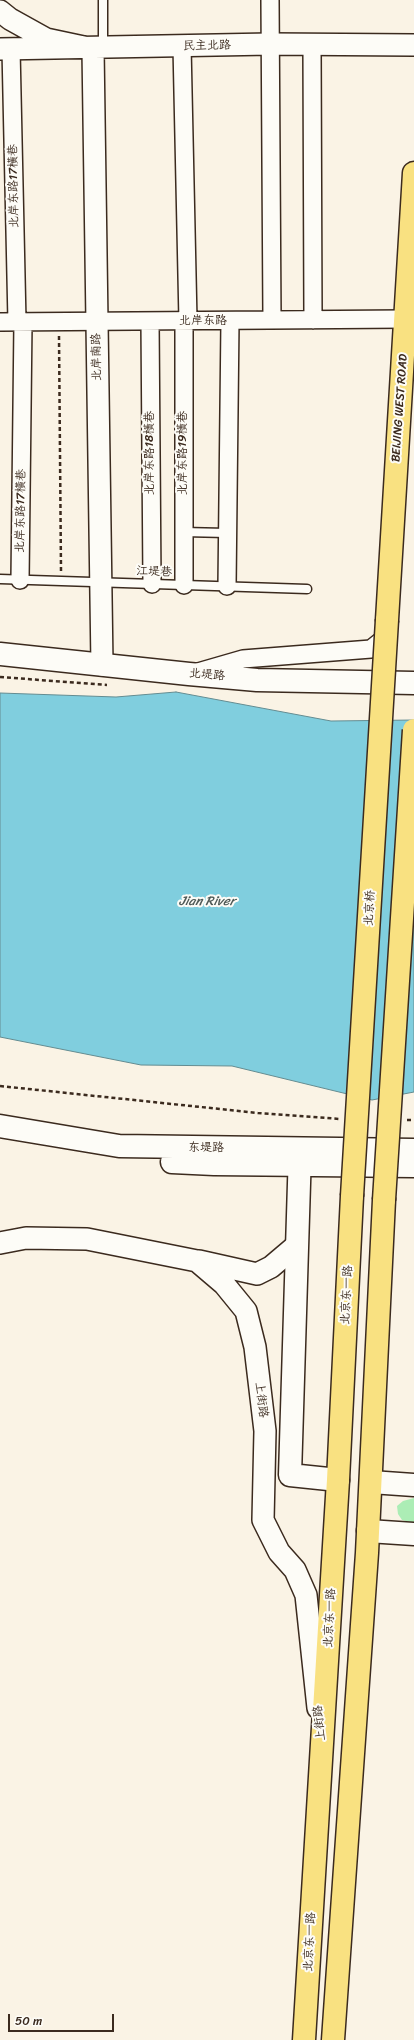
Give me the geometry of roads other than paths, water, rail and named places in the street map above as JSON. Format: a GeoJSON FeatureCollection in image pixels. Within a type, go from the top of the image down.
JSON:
{"type":"FeatureCollection","features":[{"type":"Feature","properties":{"kind":"highway","name":"BEIJING WEST ROAD"},"geometry":{"type":"LineString","coordinates":[[386,628],[414,173]]}},
{"type":"Feature","properties":{"kind":"highway","name":"北京桥"},"geometry":{"type":"LineString","coordinates":[[352,1196],[386,628]]}},
{"type":"Feature","properties":{"kind":"highway"},"geometry":{"type":"LineString","coordinates":[[333,2040],[368,1531],[384,1200],[414,730]]}},
{"type":"Feature","properties":{"kind":"highway","name":"北京东一路"},"geometry":{"type":"LineString","coordinates":[[304,2040],[338,1480],[352,1196]]}},
{"type":"Feature","properties":{"kind":"main road","name":"北堤路"},"geometry":{"type":"LineString","coordinates":[[0,654],[189,674],[280,681],[414,683]]}},
{"type":"Feature","properties":{"kind":"main road","name":"东堤路"},"geometry":{"type":"LineString","coordinates":[[0,1126],[119,1146],[300,1157],[414,1166]]}},
{"type":"Feature","properties":{"kind":"main road","name":"东堤路"},"geometry":{"type":"LineString","coordinates":[[0,1141],[118,1160],[300,1157],[414,1150]]}},
{"type":"Feature","properties":{"kind":"main road"},"geometry":{"type":"LineString","coordinates":[[300,1157],[290,1475],[338,1480]]}},
{"type":"Feature","properties":{"kind":"main road"},"geometry":{"type":"LineString","coordinates":[[371,1482],[414,1485]]}},
{"type":"Feature","properties":{"kind":"main road"},"geometry":{"type":"LineString","coordinates":[[368,1531],[414,1534]]}},
{"type":"Feature","properties":{"kind":"street"},"geometry":{"type":"LineString","coordinates":[[270,0],[272,320]]}},
{"type":"Feature","properties":{"kind":"street"},"geometry":{"type":"LineString","coordinates":[[0,11],[10,19],[46,39],[98,48]]}},
{"type":"Feature","properties":{"kind":"street","name":"民主北路"},"geometry":{"type":"LineString","coordinates":[[5,49],[270,44],[414,45]]}},
{"type":"Feature","properties":{"kind":"street"},"geometry":{"type":"LineString","coordinates":[[312,44],[313,320]]}},
{"type":"Feature","properties":{"kind":"street","name":"北岸东路19横巷"},"geometry":{"type":"LineString","coordinates":[[182,46],[186,321],[183,532],[184,585]]}},
{"type":"Feature","properties":{"kind":"street","name":"北岸南路"},"geometry":{"type":"LineString","coordinates":[[98,48],[97,322],[102,665]]}},
{"type":"Feature","properties":{"kind":"street","name":"北岸东路17横巷"},"geometry":{"type":"LineString","coordinates":[[5,49],[20,580]]}},
{"type":"Feature","properties":{"kind":"street","name":"北岸东路"},"geometry":{"type":"LineString","coordinates":[[13,322],[405,319]]}},
{"type":"Feature","properties":{"kind":"street","name":"北岸东路18横巷"},"geometry":{"type":"LineString","coordinates":[[150,321],[152,584]]}},
{"type":"Feature","properties":{"kind":"street"},"geometry":{"type":"LineString","coordinates":[[227,586],[230,321]]}},
{"type":"Feature","properties":{"kind":"street"},"geometry":{"type":"LineString","coordinates":[[189,674],[243,659],[371,649],[386,628]]}},
{"type":"Feature","properties":{"kind":"street","name":"上街路"},"geometry":{"type":"LineString","coordinates":[[0,1243],[26,1238],[87,1239],[197,1261],[224,1284],[246,1311],[255,1347],[265,1431],[263,1520],[279,1552],[295,1570],[306,1595],[322,1747]]}},
{"type":"Feature","properties":{"kind":"street"},"geometry":{"type":"LineString","coordinates":[[197,1261],[257,1274],[271,1267],[297,1245]]}},
{"type":"Feature","properties":{"kind":"lane"},"geometry":{"type":"LineString","coordinates":[[98,48],[103,0]]}},
{"type":"Feature","properties":{"kind":"lane"},"geometry":{"type":"LineString","coordinates":[[183,532],[227,533]]}},
{"type":"Feature","properties":{"kind":"lane","name":"江堤巷"},"geometry":{"type":"LineString","coordinates":[[0,579],[307,589]]}},
{"type":"Feature","properties":{"kind":"water","name":"Jian River"},"geometry":{"type":"Polygon","coordinates":[[[176,692],[331,721],[414,720],[414,1092],[372,1100],[232,1066],[141,1065],[0,1037],[0,693],[116,697],[176,692]]]}}]}
